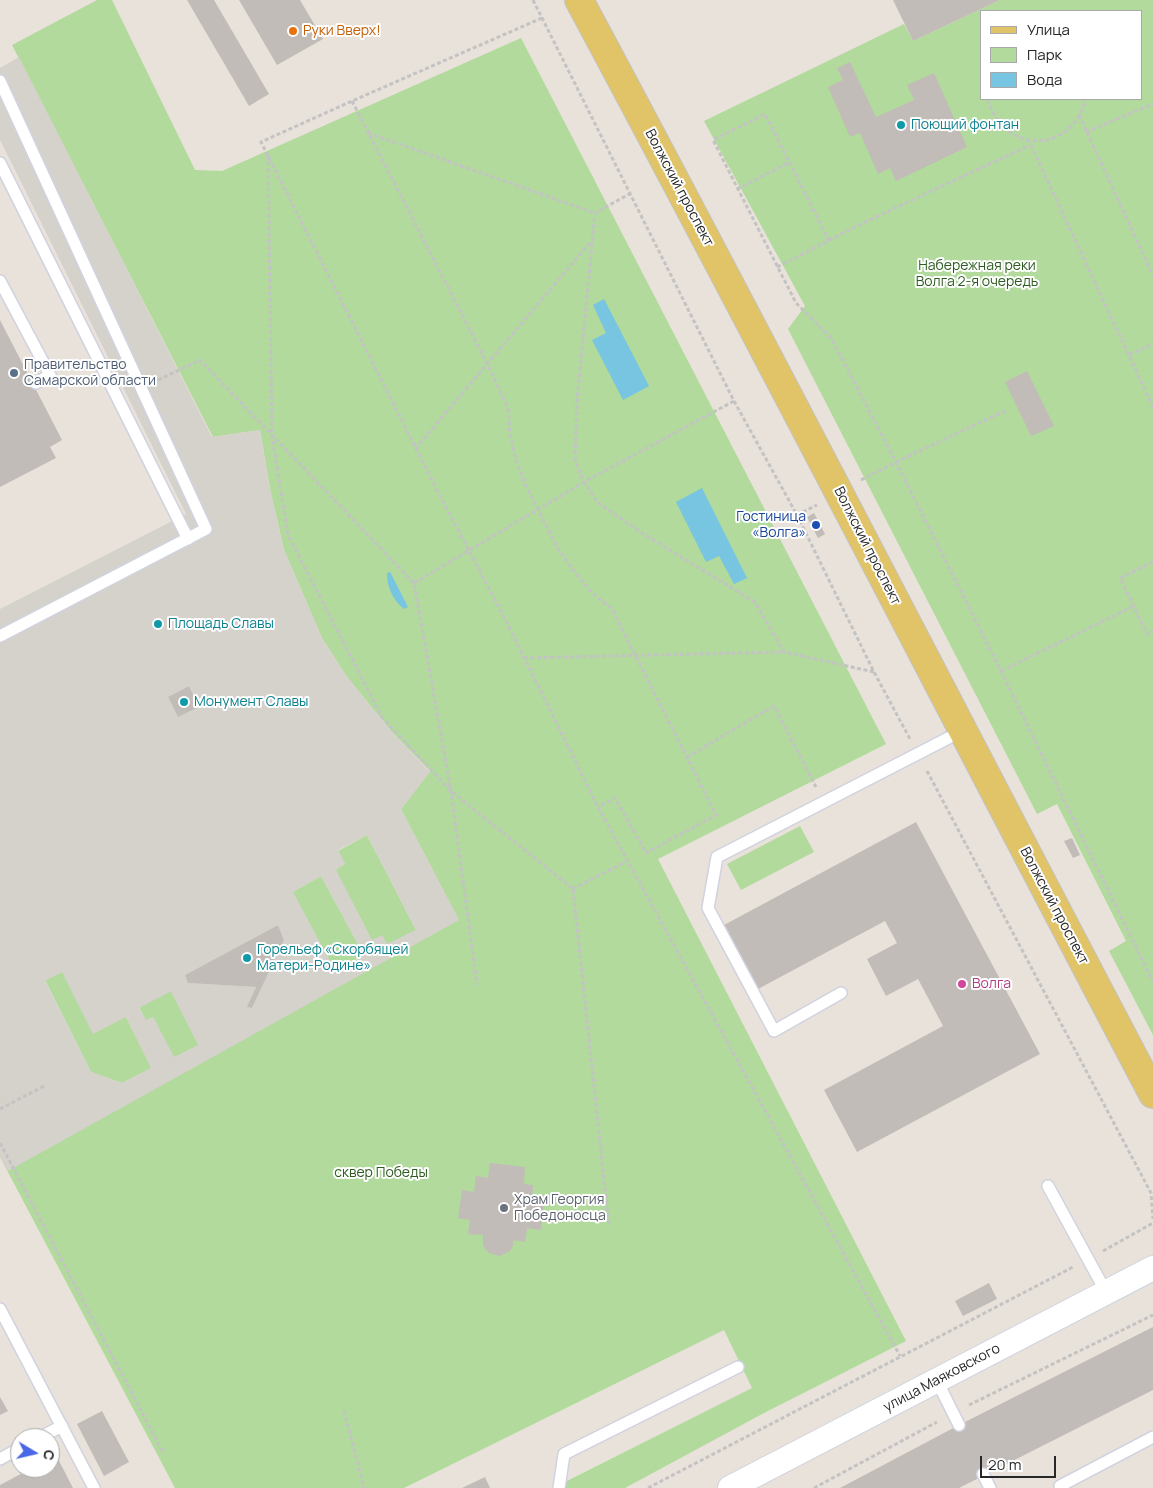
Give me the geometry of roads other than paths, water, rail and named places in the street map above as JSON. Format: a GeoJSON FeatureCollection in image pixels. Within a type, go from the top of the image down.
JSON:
{"type":"FeatureCollection","features":[{"type":"Feature","properties":{"kind":"main road","name":"Волжский проспект"},"geometry":{"type":"LineString","coordinates":[[582,1],[1153,1094]]}},
{"type":"Feature","properties":{"kind":"street","name":"улица Маяковского"},"geometry":{"type":"LineString","coordinates":[[730,1488],[1153,1268]]}},
{"type":"Feature","properties":{"kind":"lane"},"geometry":{"type":"LineString","coordinates":[[0,81],[206,530],[0,636]]}},
{"type":"Feature","properties":{"kind":"lane"},"geometry":{"type":"LineString","coordinates":[[0,163],[188,539]]}},
{"type":"Feature","properties":{"kind":"lane"},"geometry":{"type":"LineString","coordinates":[[0,282],[50,375],[36,383]]}},
{"type":"Feature","properties":{"kind":"lane"},"geometry":{"type":"LineString","coordinates":[[841,994],[774,1031],[708,908],[718,857],[823,801],[962,731]]}},
{"type":"Feature","properties":{"kind":"lane"},"geometry":{"type":"LineString","coordinates":[[1048,1186],[1106,1292]]}},
{"type":"Feature","properties":{"kind":"lane"},"geometry":{"type":"LineString","coordinates":[[0,1309],[94,1488]]}},
{"type":"Feature","properties":{"kind":"lane"},"geometry":{"type":"LineString","coordinates":[[559,1488],[564,1454],[738,1366]]}},
{"type":"Feature","properties":{"kind":"lane"},"geometry":{"type":"LineString","coordinates":[[937,1380],[959,1424]]}},
{"type":"Feature","properties":{"kind":"lane"},"geometry":{"type":"LineString","coordinates":[[58,1428],[62,1426]]}},
{"type":"Feature","properties":{"kind":"lane"},"geometry":{"type":"LineString","coordinates":[[1059,1487],[1153,1438]]}},
{"type":"Feature","properties":{"kind":"lane"},"geometry":{"type":"LineString","coordinates":[[983,1474],[990,1488]]}},
{"type":"Feature","properties":{"kind":"water"},"geometry":{"type":"Polygon","coordinates":[[[604,299],[649,386],[623,400],[592,340],[606,333],[593,305],[604,299]]]}},
{"type":"Feature","properties":{"kind":"water"},"geometry":{"type":"Polygon","coordinates":[[[702,488],[747,578],[734,584],[719,556],[706,562],[676,502],[702,488]]]}},
{"type":"Feature","properties":{"kind":"water"},"geometry":{"type":"Polygon","coordinates":[[[390,572],[408,607],[404,609],[389,589],[387,573],[390,572]]]}},
{"type":"Feature","properties":{"kind":"place","name":"Руки Вверх!"},"geometry":{"type":"Point","coordinates":[293,31]}},
{"type":"Feature","properties":{"kind":"place","name":"Поющий фонтан"},"geometry":{"type":"Point","coordinates":[901,125]}},
{"type":"Feature","properties":{"kind":"place","name":"Правительство Самарской области"},"geometry":{"type":"Point","coordinates":[14,373]}},
{"type":"Feature","properties":{"kind":"place","name":"Гостиница «Волга»"},"geometry":{"type":"Point","coordinates":[816,525]}},
{"type":"Feature","properties":{"kind":"place","name":"Площадь Славы"},"geometry":{"type":"Point","coordinates":[158,624]}},
{"type":"Feature","properties":{"kind":"place","name":"Монумент Славы"},"geometry":{"type":"Point","coordinates":[184,702]}},
{"type":"Feature","properties":{"kind":"place","name":"Горельеф «Скорбящей Матери-Родине»"},"geometry":{"type":"Point","coordinates":[247,958]}},
{"type":"Feature","properties":{"kind":"place","name":"Волга"},"geometry":{"type":"Point","coordinates":[962,984]}},
{"type":"Feature","properties":{"kind":"place","name":"Храм Георгия Победоносца"},"geometry":{"type":"Point","coordinates":[504,1208]}},
{"type":"Feature","properties":{"kind":"park label","name":"Набережная реки Волга 2-я очередь"},"geometry":{"type":"Point","coordinates":[977,274]}},
{"type":"Feature","properties":{"kind":"park label","name":"сквер Победы"},"geometry":{"type":"Point","coordinates":[381,1173]}}]}
